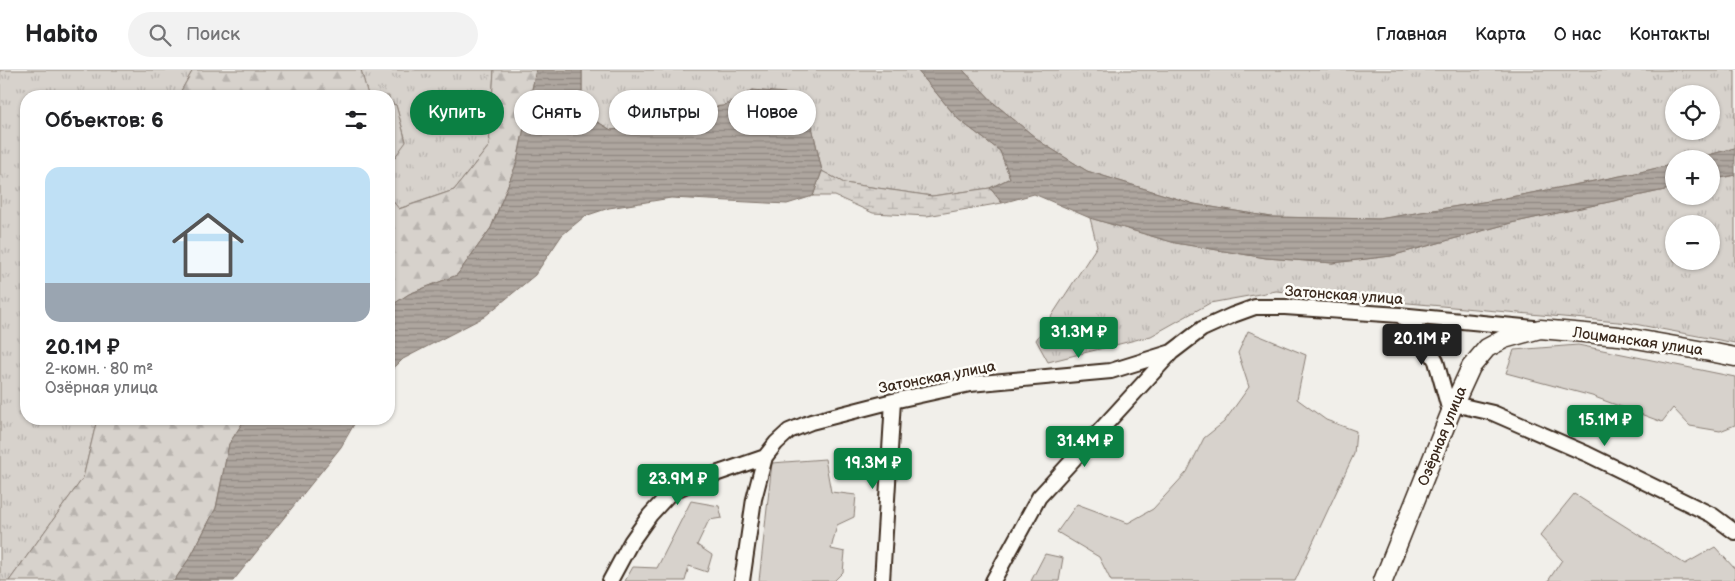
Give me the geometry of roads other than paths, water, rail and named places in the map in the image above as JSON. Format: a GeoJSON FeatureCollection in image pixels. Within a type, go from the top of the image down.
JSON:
{"type":"FeatureCollection","features":[{"type":"Feature","properties":{"kind":"street","name":"Затонская улица"},"geometry":{"type":"LineString","coordinates":[[742,581],[754,498],[765,457],[776,443],[790,431],[821,419],[970,384],[1111,371],[1172,352],[1202,329],[1255,307],[1285,306],[1540,329]]}},
{"type":"Feature","properties":{"kind":"street"},"geometry":{"type":"LineString","coordinates":[[1399,315],[1420,332],[1436,361],[1452,408],[1493,414],[1587,454],[1712,515],[1735,532]]}},
{"type":"Feature","properties":{"kind":"street","name":"Лоцманская улица"},"geometry":{"type":"LineString","coordinates":[[1540,329],[1619,336],[1735,357]]}},
{"type":"Feature","properties":{"kind":"street","name":"Озёрная улица"},"geometry":{"type":"LineString","coordinates":[[1383,581],[1452,408],[1471,368],[1486,348],[1504,339],[1540,329]]}},
{"type":"Feature","properties":{"kind":"street"},"geometry":{"type":"LineString","coordinates":[[993,581],[1039,497],[1172,352]]}},
{"type":"Feature","properties":{"kind":"street"},"geometry":{"type":"LineString","coordinates":[[882,581],[893,401]]}},
{"type":"Feature","properties":{"kind":"street"},"geometry":{"type":"LineString","coordinates":[[610,581],[630,542],[650,515],[671,492],[698,480],[765,457]]}}]}
